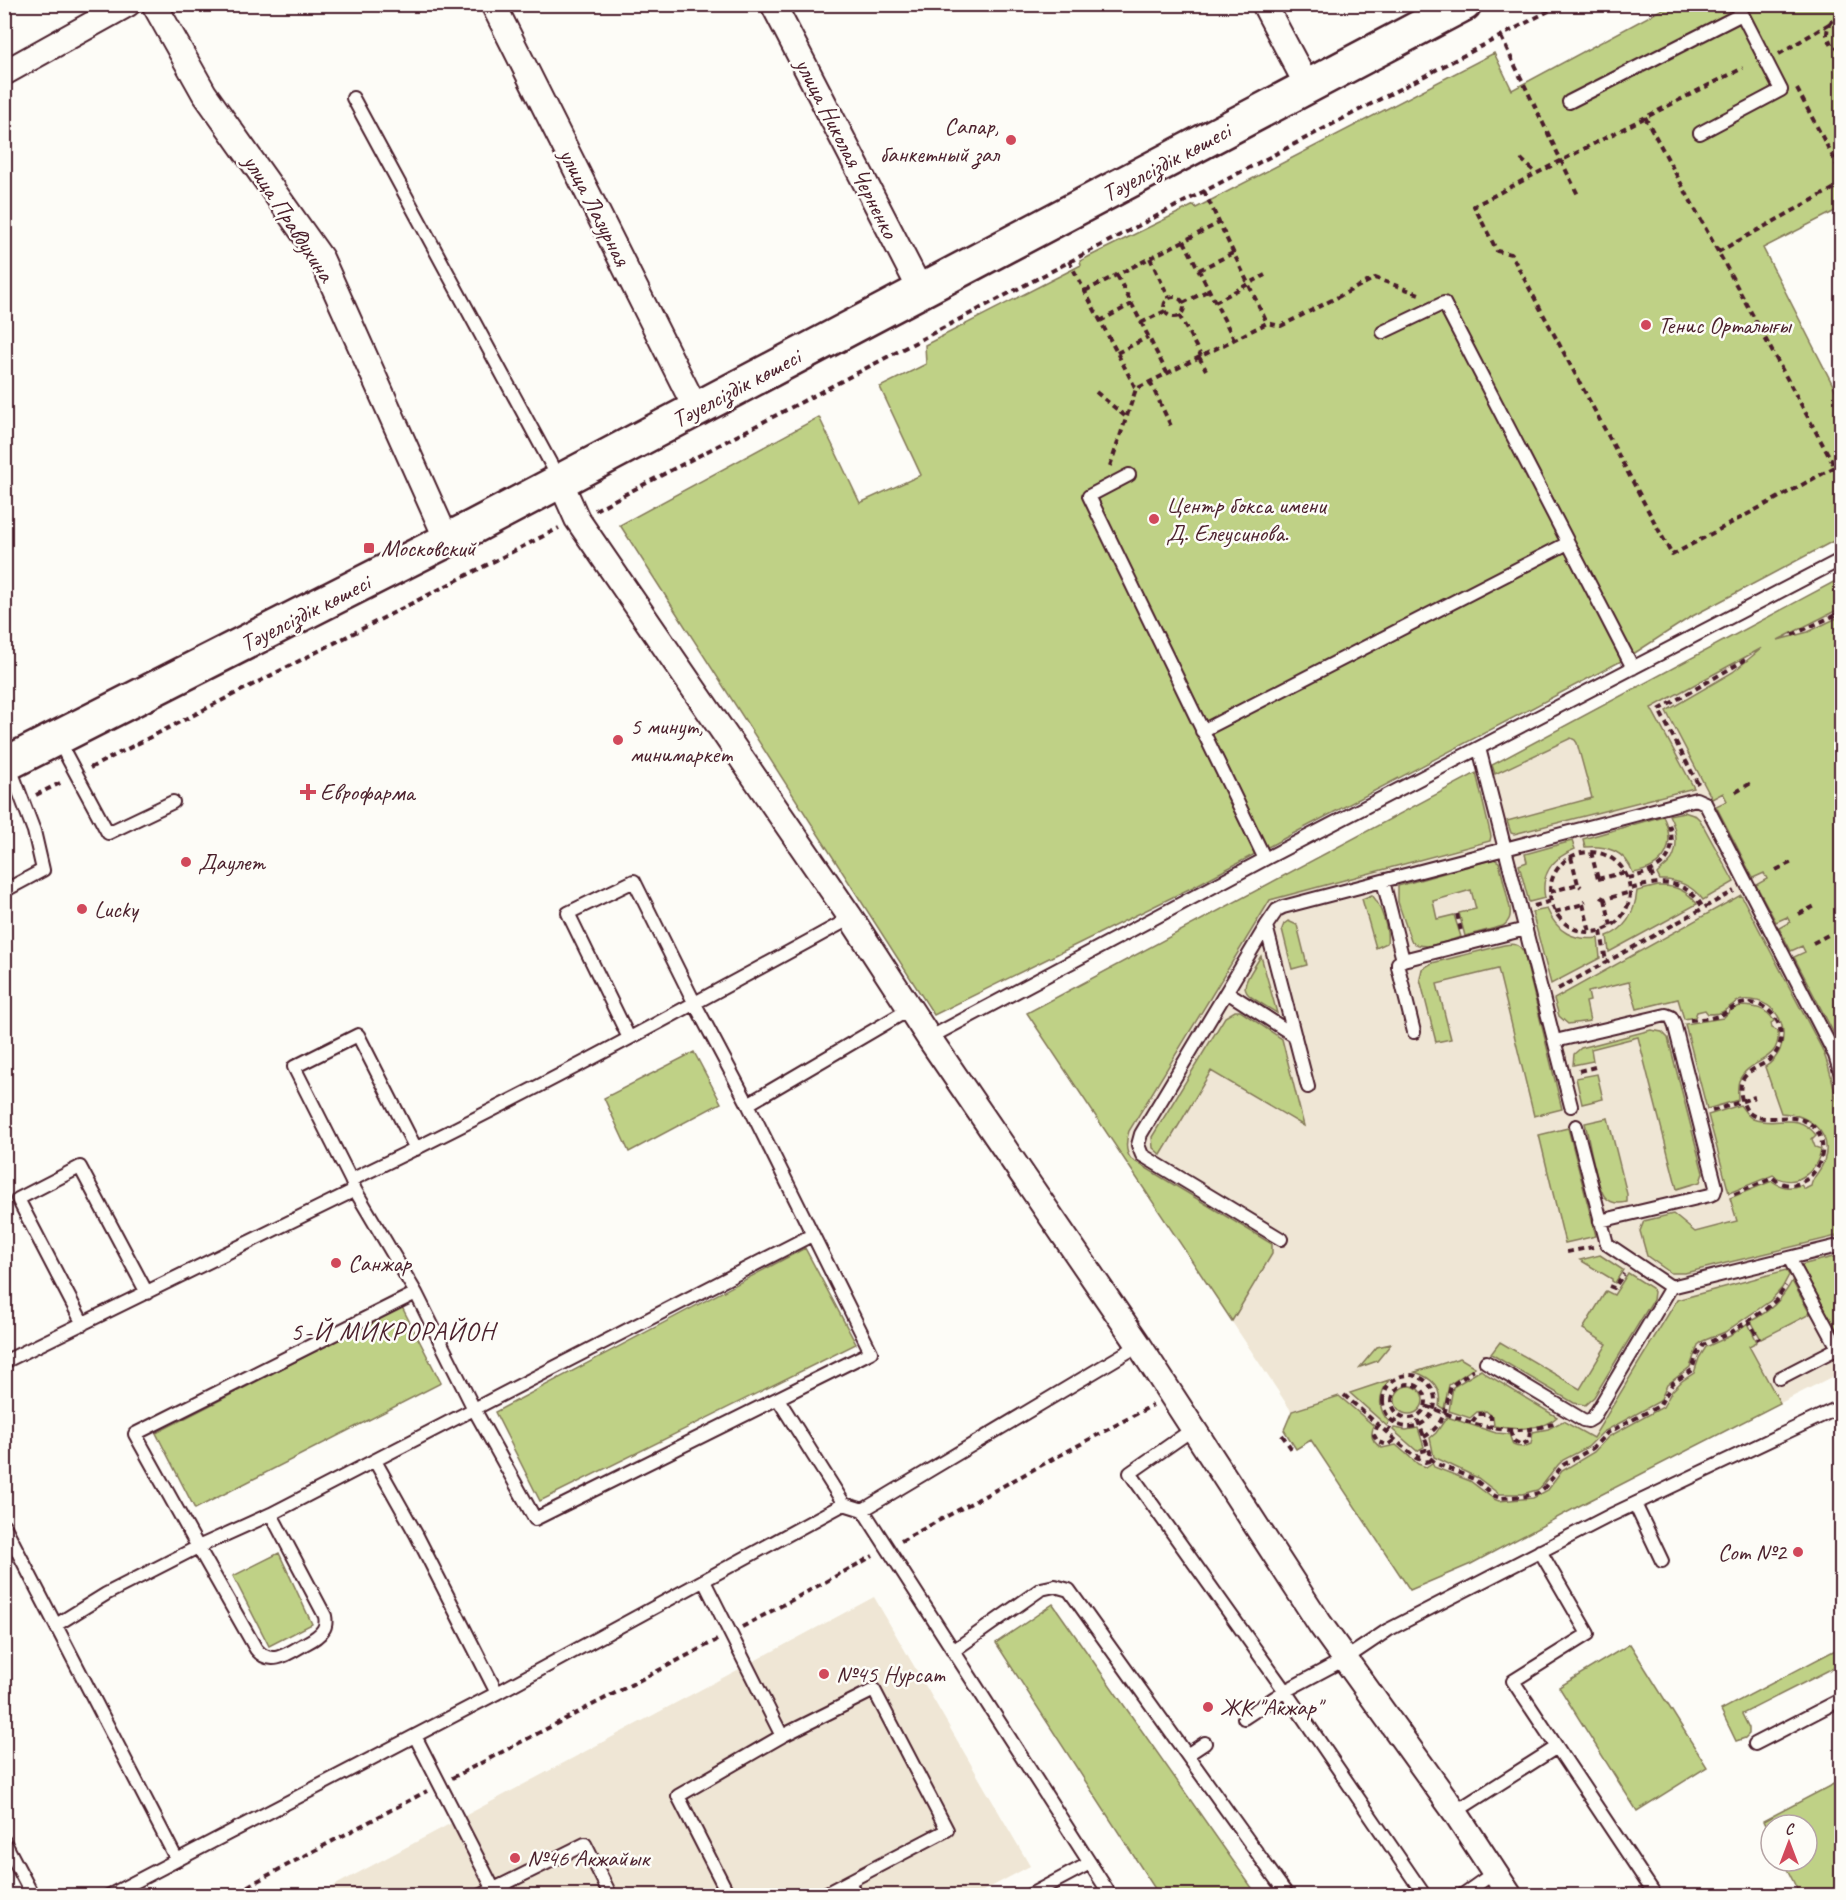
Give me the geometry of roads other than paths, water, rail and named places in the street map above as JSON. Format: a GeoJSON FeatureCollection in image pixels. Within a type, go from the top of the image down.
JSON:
{"type":"FeatureCollection","features":[{"type":"Feature","properties":{"kind":"main road","name":"Тәуелсіздік көшесі"},"geometry":{"type":"LineString","coordinates":[[6,764],[447,540],[1464,4]]}},
{"type":"Feature","properties":{"kind":"street"},"geometry":{"type":"LineString","coordinates":[[4,73],[128,4]]}},
{"type":"Feature","properties":{"kind":"street","name":"улица Правдухина"},"geometry":{"type":"LineString","coordinates":[[154,4],[204,93],[321,258],[447,540]]}},
{"type":"Feature","properties":{"kind":"street","name":"улица Лазурная"},"geometry":{"type":"LineString","coordinates":[[493,4],[696,409]]}},
{"type":"Feature","properties":{"kind":"street","name":"улица Николая Черненко"},"geometry":{"type":"LineString","coordinates":[[773,4],[921,291]]}},
{"type":"Feature","properties":{"kind":"street"},"geometry":{"type":"LineString","coordinates":[[1264,4],[1308,87]]}},
{"type":"Feature","properties":{"kind":"street"},"geometry":{"type":"LineString","coordinates":[[560,481],[578,519],[1139,1345],[1320,1624],[1455,1812],[1510,1896]]}},
{"type":"Feature","properties":{"kind":"lane"},"geometry":{"type":"LineString","coordinates":[[1569,102],[1739,9],[1781,90],[1700,133]]}},
{"type":"Feature","properties":{"kind":"lane"},"geometry":{"type":"LineString","coordinates":[[353,98],[560,481]]}},
{"type":"Feature","properties":{"kind":"lane"},"geometry":{"type":"LineString","coordinates":[[1383,332],[1444,303],[1633,668]]}},
{"type":"Feature","properties":{"kind":"lane"},"geometry":{"type":"LineString","coordinates":[[1129,475],[1089,496],[1265,860]]}},
{"type":"Feature","properties":{"kind":"lane"},"geometry":{"type":"LineString","coordinates":[[1202,730],[1568,543]]}},
{"type":"Feature","properties":{"kind":"lane"},"geometry":{"type":"LineString","coordinates":[[929,1038],[1842,559]]}},
{"type":"Feature","properties":{"kind":"lane"},"geometry":{"type":"LineString","coordinates":[[58,738],[108,833],[173,802]]}},
{"type":"Feature","properties":{"kind":"lane"},"geometry":{"type":"LineString","coordinates":[[1479,748],[1571,1106]]}},
{"type":"Feature","properties":{"kind":"lane"},"geometry":{"type":"LineString","coordinates":[[4,891],[43,870],[34,831],[6,764]]}},
{"type":"Feature","properties":{"kind":"lane"},"geometry":{"type":"LineString","coordinates":[[1281,1239],[1142,1155],[1137,1145],[1141,1134],[1266,926],[1277,910],[1283,906],[1696,799],[1701,800],[1707,807],[1835,1055],[1842,1078]]}},
{"type":"Feature","properties":{"kind":"lane"},"geometry":{"type":"LineString","coordinates":[[416,1149],[358,1035],[294,1067],[353,1185],[416,1293],[474,1409],[535,1520],[871,1352],[634,881],[568,913],[629,1038]]}},
{"type":"Feature","properties":{"kind":"lane"},"geometry":{"type":"LineString","coordinates":[[1383,881],[1403,960]]}},
{"type":"Feature","properties":{"kind":"lane"},"geometry":{"type":"LineString","coordinates":[[4,1362],[147,1293],[353,1185],[416,1149],[695,1004],[851,918]]}},
{"type":"Feature","properties":{"kind":"lane"},"geometry":{"type":"LineString","coordinates":[[1266,926],[1308,1087]]}},
{"type":"Feature","properties":{"kind":"lane"},"geometry":{"type":"LineString","coordinates":[[1414,1032],[1398,963],[1526,929]]}},
{"type":"Feature","properties":{"kind":"lane"},"geometry":{"type":"LineString","coordinates":[[1227,992],[1295,1036]]}},
{"type":"Feature","properties":{"kind":"lane"},"geometry":{"type":"LineString","coordinates":[[748,1104],[910,1009]]}},
{"type":"Feature","properties":{"kind":"lane"},"geometry":{"type":"LineString","coordinates":[[1555,1041],[1666,1015],[1671,1017],[1698,1115],[1716,1187],[1714,1192],[1710,1195],[1600,1221]]}},
{"type":"Feature","properties":{"kind":"lane"},"geometry":{"type":"LineString","coordinates":[[1576,1126],[1607,1243],[1614,1250],[1671,1287],[1792,1263],[1842,1245]]}},
{"type":"Feature","properties":{"kind":"lane"},"geometry":{"type":"LineString","coordinates":[[83,1324],[18,1199],[80,1167],[147,1293]]}},
{"type":"Feature","properties":{"kind":"lane"},"geometry":{"type":"LineString","coordinates":[[56,1625],[106,1594],[198,1547],[271,1514],[812,1235]]}},
{"type":"Feature","properties":{"kind":"lane"},"geometry":{"type":"LineString","coordinates":[[1780,1378],[1838,1348],[1792,1263]]}},
{"type":"Feature","properties":{"kind":"lane"},"geometry":{"type":"LineString","coordinates":[[1482,1365],[1588,1421],[1593,1418],[1671,1287]]}},
{"type":"Feature","properties":{"kind":"lane"},"geometry":{"type":"LineString","coordinates":[[271,1514],[326,1621],[320,1635],[284,1657],[273,1659],[260,1654],[135,1434],[416,1293]]}},
{"type":"Feature","properties":{"kind":"lane"},"geometry":{"type":"LineString","coordinates":[[863,1510],[1139,1345]]}},
{"type":"Feature","properties":{"kind":"lane"},"geometry":{"type":"LineString","coordinates":[[778,1399],[843,1504],[863,1510],[1111,1896]]}},
{"type":"Feature","properties":{"kind":"lane"},"geometry":{"type":"LineString","coordinates":[[1244,1718],[1285,1691],[1345,1659],[1388,1629],[1635,1504],[1842,1406]]}},
{"type":"Feature","properties":{"kind":"lane"},"geometry":{"type":"LineString","coordinates":[[1193,1429],[1130,1473],[1285,1691],[1425,1896]]}},
{"type":"Feature","properties":{"kind":"lane"},"geometry":{"type":"LineString","coordinates":[[375,1461],[416,1534],[498,1693]]}},
{"type":"Feature","properties":{"kind":"lane"},"geometry":{"type":"LineString","coordinates":[[108,1896],[498,1693],[843,1504]]}},
{"type":"Feature","properties":{"kind":"lane"},"geometry":{"type":"LineString","coordinates":[[1635,1504],[1662,1561]]}},
{"type":"Feature","properties":{"kind":"lane"},"geometry":{"type":"LineString","coordinates":[[4,1525],[177,1860]]}},
{"type":"Feature","properties":{"kind":"lane"},"geometry":{"type":"LineString","coordinates":[[1540,1551],[1588,1634],[1513,1681],[1656,1896]]}},
{"type":"Feature","properties":{"kind":"lane"},"geometry":{"type":"LineString","coordinates":[[704,1581],[782,1736]]}},
{"type":"Feature","properties":{"kind":"lane"},"geometry":{"type":"LineString","coordinates":[[953,1650],[1041,1589],[1055,1586],[1069,1590],[1288,1896]]}},
{"type":"Feature","properties":{"kind":"lane"},"geometry":{"type":"LineString","coordinates":[[729,1896],[678,1796],[782,1736],[874,1690],[947,1830],[821,1896]]}},
{"type":"Feature","properties":{"kind":"lane"},"geometry":{"type":"LineString","coordinates":[[1755,1744],[1842,1699]]}},
{"type":"Feature","properties":{"kind":"lane"},"geometry":{"type":"LineString","coordinates":[[416,1736],[493,1888]]}},
{"type":"Feature","properties":{"kind":"lane"},"geometry":{"type":"LineString","coordinates":[[1187,1755],[1205,1743]]}},
{"type":"Feature","properties":{"kind":"lane"},"geometry":{"type":"LineString","coordinates":[[1455,1812],[1557,1747]]}},
{"type":"Feature","properties":{"kind":"lane"},"geometry":{"type":"LineString","coordinates":[[4,1840],[33,1896]]}},
{"type":"Feature","properties":{"kind":"lane"},"geometry":{"type":"LineString","coordinates":[[480,1896],[585,1844],[610,1896]]}},
{"type":"Feature","properties":{"kind":"lane"},"geometry":{"type":"LineString","coordinates":[[1028,1896],[1090,1863]]}},
{"type":"Feature","properties":{"kind":"lane"},"geometry":{"type":"LineString","coordinates":[[1461,1896],[1495,1872]]}},
{"type":"Feature","properties":{"kind":"lane"},"geometry":{"type":"LineString","coordinates":[[849,1882],[856,1896]]}},
{"type":"Feature","properties":{"kind":"place","name":"Сапар, банкетный зал"},"geometry":{"type":"Point","coordinates":[1011,140]}},
{"type":"Feature","properties":{"kind":"place","name":"Тенис Орталығы"},"geometry":{"type":"Point","coordinates":[1646,325]}},
{"type":"Feature","properties":{"kind":"place","name":"Центр бокса имени Д. Елеусинова."},"geometry":{"type":"Point","coordinates":[1154,519]}},
{"type":"Feature","properties":{"kind":"place","name":"Московский"},"geometry":{"type":"Point","coordinates":[369,548]}},
{"type":"Feature","properties":{"kind":"place","name":"5 минут, минимаркет"},"geometry":{"type":"Point","coordinates":[618,740]}},
{"type":"Feature","properties":{"kind":"place","name":"Еврофарма"},"geometry":{"type":"Point","coordinates":[308,792]}},
{"type":"Feature","properties":{"kind":"place","name":"Даулет"},"geometry":{"type":"Point","coordinates":[186,862]}},
{"type":"Feature","properties":{"kind":"place","name":"Lucky"},"geometry":{"type":"Point","coordinates":[82,909]}},
{"type":"Feature","properties":{"kind":"place","name":"Санжар"},"geometry":{"type":"Point","coordinates":[336,1263]}},
{"type":"Feature","properties":{"kind":"place","name":"Сот №2"},"geometry":{"type":"Point","coordinates":[1798,1552]}},
{"type":"Feature","properties":{"kind":"place","name":"№45 Нурсат"},"geometry":{"type":"Point","coordinates":[824,1674]}},
{"type":"Feature","properties":{"kind":"place","name":"ЖК \"Акжар\""},"geometry":{"type":"Point","coordinates":[1208,1707]}},
{"type":"Feature","properties":{"kind":"place","name":"№46 Акжайык"},"geometry":{"type":"Point","coordinates":[515,1858]}},
{"type":"Feature","properties":{"kind":"district","name":"5-Й МИКРОРАЙОН"},"geometry":{"type":"Point","coordinates":[393,1331]}}]}
